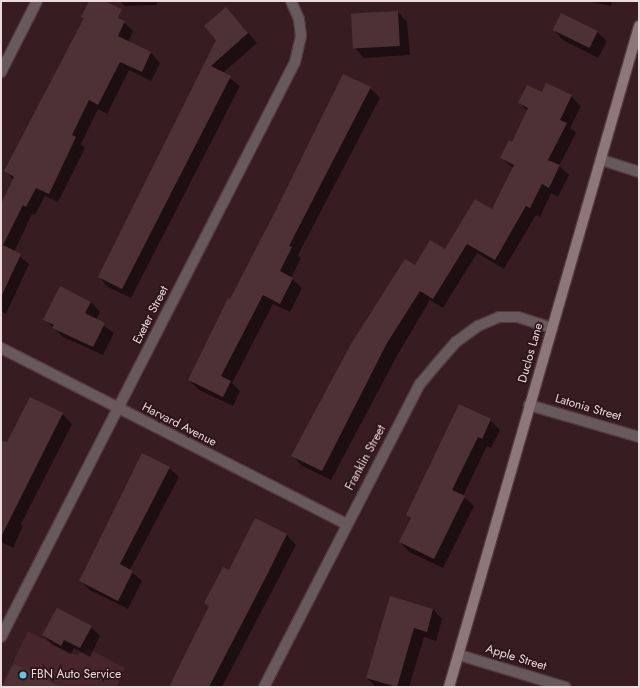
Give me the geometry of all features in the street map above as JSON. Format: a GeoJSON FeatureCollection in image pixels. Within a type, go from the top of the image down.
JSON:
{"type":"FeatureCollection","features":[{"type":"Feature","properties":{"kind":"street"},"geometry":{"type":"LineString","coordinates":[[1,72],[37,1]]}},
{"type":"Feature","properties":{"kind":"street","name":"Exeter Street"},"geometry":{"type":"LineString","coordinates":[[1,637],[295,62],[301,36],[299,19],[291,1]]}},
{"type":"Feature","properties":{"kind":"street","name":"Duclos Lane"},"geometry":{"type":"LineString","coordinates":[[449,687],[602,160],[639,26]]}},
{"type":"Feature","properties":{"kind":"street"},"geometry":{"type":"LineString","coordinates":[[602,160],[639,172]]}},
{"type":"Feature","properties":{"kind":"street","name":"Franklin Street"},"geometry":{"type":"LineString","coordinates":[[264,687],[346,524],[420,384],[456,342],[478,326],[499,317],[518,317],[552,328]]}},
{"type":"Feature","properties":{"kind":"street","name":"Harvard Avenue"},"geometry":{"type":"LineString","coordinates":[[1,348],[346,524]]}},
{"type":"Feature","properties":{"kind":"street","name":"Latonia Street"},"geometry":{"type":"LineString","coordinates":[[530,405],[639,437]]}},
{"type":"Feature","properties":{"kind":"street","name":"Apple Street"},"geometry":{"type":"LineString","coordinates":[[459,655],[565,687]]}},
{"type":"Feature","properties":{"kind":"shaded area"},"geometry":{"type":"Polygon","coordinates":[[[28,631],[75,655],[89,649],[125,668],[116,687],[1,687],[28,631]]]}},
{"type":"Feature","properties":{"kind":"building"},"geometry":{"type":"Polygon","coordinates":[[[89,1],[104,1],[122,9],[118,18],[125,21],[118,36],[151,52],[142,72],[120,62],[98,105],[89,100],[72,135],[76,137],[49,194],[36,188],[26,207],[23,205],[3,245],[21,254],[1,297],[1,204],[14,177],[4,171],[84,18],[81,17],[89,1]]]}},
{"type":"Feature","properties":{"kind":"building"},"geometry":{"type":"Polygon","coordinates":[[[226,7],[248,33],[211,66],[231,76],[122,289],[98,277],[216,40],[204,26],[226,7]]]}},
{"type":"Feature","properties":{"kind":"building"},"geometry":{"type":"Polygon","coordinates":[[[398,11],[400,46],[353,48],[351,13],[398,11]]]}},
{"type":"Feature","properties":{"kind":"building"},"geometry":{"type":"Polygon","coordinates":[[[561,13],[598,31],[590,48],[553,30],[561,13]]]}},
{"type":"Feature","properties":{"kind":"building"},"geometry":{"type":"Polygon","coordinates":[[[343,74],[371,87],[289,246],[292,247],[280,271],[293,278],[280,304],[263,295],[221,376],[231,381],[223,397],[188,380],[228,298],[230,299],[277,208],[343,74]]]}},
{"type":"Feature","properties":{"kind":"building"},"geometry":{"type":"Polygon","coordinates":[[[546,83],[572,95],[560,120],[567,123],[548,160],[560,165],[549,188],[542,184],[530,208],[526,206],[495,260],[467,244],[433,299],[420,291],[387,343],[322,471],[291,456],[351,344],[405,259],[415,265],[430,240],[445,249],[475,199],[492,209],[514,165],[500,158],[509,140],[512,142],[528,108],[518,103],[527,85],[542,92],[546,83]]]}},
{"type":"Feature","properties":{"kind":"building"},"geometry":{"type":"Polygon","coordinates":[[[60,286],[91,302],[85,313],[105,323],[93,347],[52,328],[54,325],[43,320],[60,286]]]}},
{"type":"Feature","properties":{"kind":"building"},"geometry":{"type":"Polygon","coordinates":[[[30,397],[63,413],[1,537],[1,440],[7,442],[30,397]]]}},
{"type":"Feature","properties":{"kind":"building"},"geometry":{"type":"Polygon","coordinates":[[[459,404],[491,419],[482,439],[478,437],[452,490],[465,496],[434,559],[399,542],[411,518],[406,515],[459,404]]]}},
{"type":"Feature","properties":{"kind":"building"},"geometry":{"type":"Polygon","coordinates":[[[142,453],[170,467],[120,564],[133,571],[118,601],[79,581],[142,453]]]}},
{"type":"Feature","properties":{"kind":"building"},"geometry":{"type":"Polygon","coordinates":[[[255,518],[287,534],[269,571],[209,687],[169,687],[209,606],[204,603],[223,567],[229,570],[255,518]]]}},
{"type":"Feature","properties":{"kind":"building"},"geometry":{"type":"Polygon","coordinates":[[[390,596],[433,609],[427,632],[414,628],[397,687],[366,678],[390,596]]]}},
{"type":"Feature","properties":{"kind":"building"},"geometry":{"type":"Polygon","coordinates":[[[57,608],[92,626],[80,648],[64,640],[61,646],[42,635],[57,608]]]}},
{"type":"Feature","properties":{"kind":"building","name":"FBN Auto Service"},"geometry":{"type":"Polygon","coordinates":[[[14,664],[61,687],[2,687],[14,664]]]}},
{"type":"Feature","properties":{"kind":"place","name":"FBN Auto Service"},"geometry":{"type":"Point","coordinates":[23,675]}}]}
